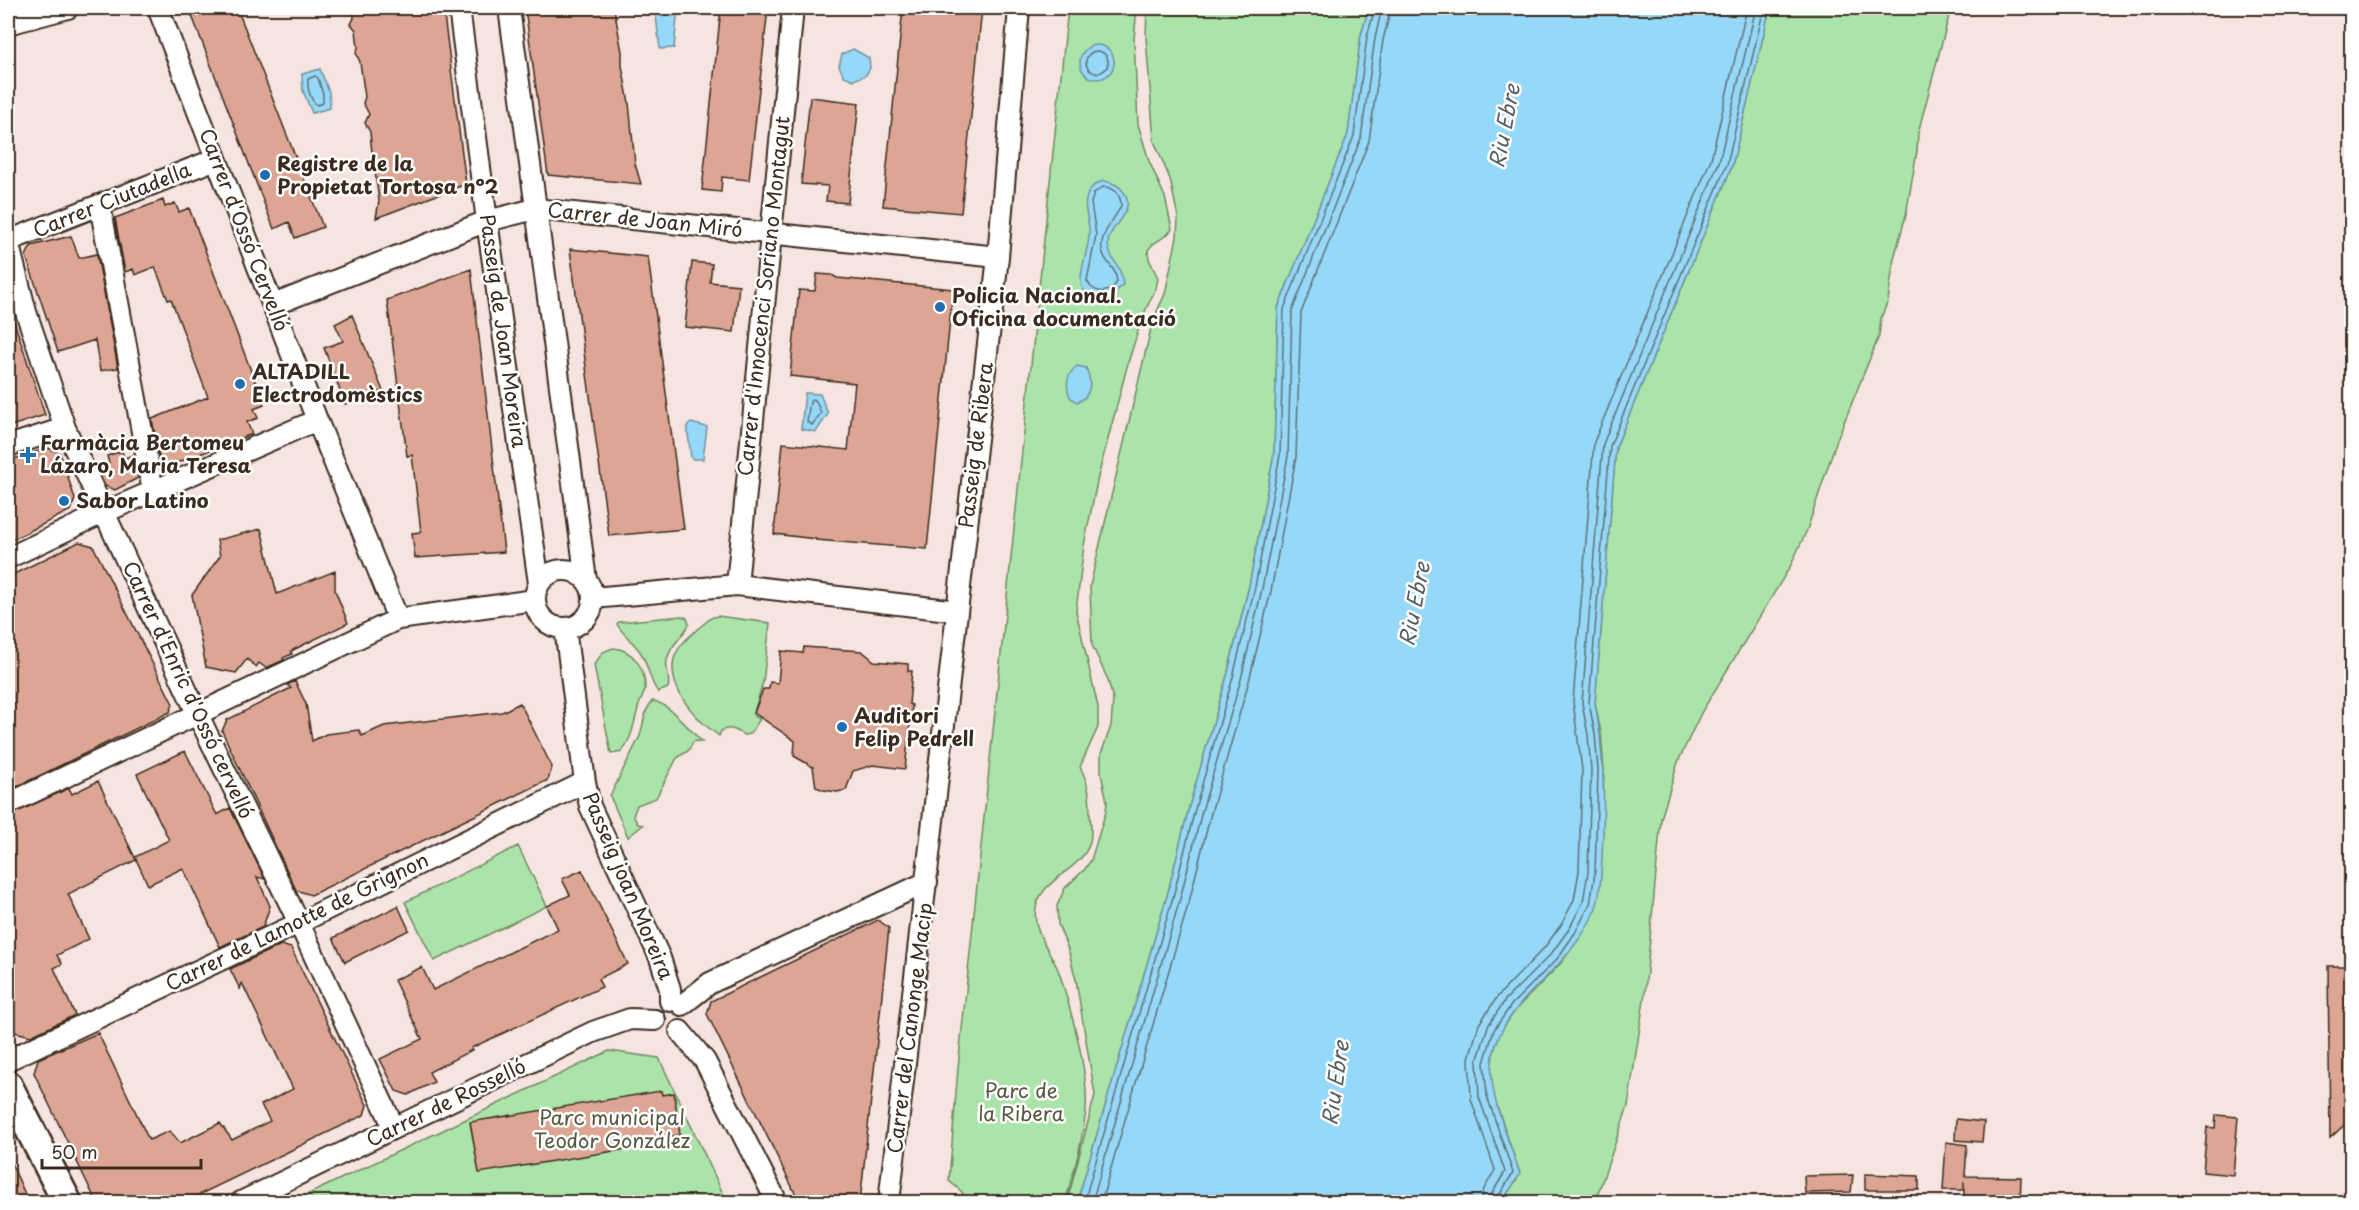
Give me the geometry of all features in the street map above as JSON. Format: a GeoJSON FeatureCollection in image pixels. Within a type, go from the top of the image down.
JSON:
{"type":"FeatureCollection","features":[{"type":"Feature","properties":{"kind":"street"},"geometry":{"type":"LineString","coordinates":[[8,24],[68,8]]}},
{"type":"Feature","properties":{"kind":"street","name":"Carrer d'Ossó Cervelló"},"geometry":{"type":"LineString","coordinates":[[158,8],[317,420],[398,619]]}},
{"type":"Feature","properties":{"kind":"street","name":"Passeig de Joan Moreira"},"geometry":{"type":"LineString","coordinates":[[459,8],[537,592]]}},
{"type":"Feature","properties":{"kind":"street"},"geometry":{"type":"LineString","coordinates":[[509,8],[589,589],[591,608],[583,621],[564,628],[554,626],[544,620],[537,611],[537,592],[551,573],[562,570],[572,571],[589,589],[737,585],[957,611]]}},
{"type":"Feature","properties":{"kind":"street","name":"Carrer d'Innocenci Soriano Montagut"},"geometry":{"type":"LineString","coordinates":[[737,585],[793,8]]}},
{"type":"Feature","properties":{"kind":"street","name":"Passeig de Ribera"},"geometry":{"type":"LineString","coordinates":[[927,882],[998,257],[1019,8]]}},
{"type":"Feature","properties":{"kind":"street","name":"Carrer Ciutadella"},"geometry":{"type":"LineString","coordinates":[[8,241],[216,159]]}},
{"type":"Feature","properties":{"kind":"street"},"geometry":{"type":"LineString","coordinates":[[100,205],[153,491]]}},
{"type":"Feature","properties":{"kind":"street","name":"Carrer de Joan Miró"},"geometry":{"type":"LineString","coordinates":[[273,305],[487,220],[536,209],[998,257]]}},
{"type":"Feature","properties":{"kind":"street","name":"Carrer d'Enric d'Ossó cervelló"},"geometry":{"type":"LineString","coordinates":[[8,241],[26,312],[65,428],[394,1128]]}},
{"type":"Feature","properties":{"kind":"street"},"geometry":{"type":"LineString","coordinates":[[8,558],[105,512],[317,420]]}},
{"type":"Feature","properties":{"kind":"street"},"geometry":{"type":"LineString","coordinates":[[8,446],[65,428]]}},
{"type":"Feature","properties":{"kind":"street"},"geometry":{"type":"LineString","coordinates":[[8,804],[398,619],[537,592]]}},
{"type":"Feature","properties":{"kind":"street","name":"Passeig joan Moreira"},"geometry":{"type":"LineString","coordinates":[[564,628],[590,806],[660,958],[676,1003]]}},
{"type":"Feature","properties":{"kind":"street","name":"Carrer de Lamotte de Grignon"},"geometry":{"type":"LineString","coordinates":[[8,1060],[299,923],[585,782]]}},
{"type":"Feature","properties":{"kind":"street"},"geometry":{"type":"LineString","coordinates":[[676,1003],[687,1014],[687,1020],[680,1031],[670,1034],[663,1032],[657,1027],[655,1020],[657,1008],[662,1004],[676,1003],[710,983],[927,882]]}},
{"type":"Feature","properties":{"kind":"street","name":"Carrer del Canonge Macip"},"geometry":{"type":"LineString","coordinates":[[894,1173],[927,882]]}},
{"type":"Feature","properties":{"kind":"street","name":"Carrer de Rosselló"},"geometry":{"type":"LineString","coordinates":[[241,1203],[593,1032],[630,1018],[655,1020]]}},
{"type":"Feature","properties":{"kind":"street"},"geometry":{"type":"LineString","coordinates":[[680,1031],[705,1060],[777,1203]]}},
{"type":"Feature","properties":{"kind":"street"},"geometry":{"type":"LineString","coordinates":[[8,1086],[67,1203]]}},
{"type":"Feature","properties":{"kind":"street"},"geometry":{"type":"LineString","coordinates":[[889,1203],[894,1173]]}},
{"type":"Feature","properties":{"kind":"street"},"geometry":{"type":"LineString","coordinates":[[894,1173],[894,1203]]}},
{"type":"Feature","properties":{"kind":"green space","name":"Parc de la Ribera"},"geometry":{"type":"Polygon","coordinates":[[[1068,8],[1137,8],[1134,39],[1138,124],[1149,161],[1165,197],[1172,229],[1148,250],[1149,259],[1158,278],[1156,288],[1142,318],[1128,363],[1098,477],[1084,545],[1076,611],[1098,707],[1098,727],[1080,767],[1089,796],[1090,842],[1086,852],[1079,860],[1045,889],[1039,898],[1035,917],[1040,934],[1060,975],[1074,1023],[1085,1078],[1086,1109],[1075,1168],[1065,1202],[968,1202],[961,1191],[949,1181],[958,1068],[1068,8]]]}},
{"type":"Feature","properties":{"kind":"green space"},"geometry":{"type":"Polygon","coordinates":[[[1147,8],[1369,8],[1361,35],[1348,134],[1278,308],[1274,454],[1249,586],[1227,676],[1189,807],[1167,896],[1077,1202],[1067,1202],[1095,1095],[1076,980],[1069,952],[1058,924],[1057,906],[1065,888],[1091,860],[1106,811],[1107,801],[1101,774],[1101,754],[1111,726],[1113,699],[1108,680],[1092,645],[1090,586],[1153,320],[1165,294],[1177,237],[1178,217],[1170,179],[1154,141],[1146,37],[1147,8]]]}},
{"type":"Feature","properties":{"kind":"green space"},"geometry":{"type":"Polygon","coordinates":[[[1770,8],[1951,8],[1918,133],[1906,215],[1894,258],[1888,301],[1881,318],[1879,336],[1836,442],[1807,530],[1790,567],[1701,713],[1678,762],[1661,819],[1645,993],[1628,1106],[1595,1202],[1502,1202],[1520,1174],[1493,1094],[1490,1064],[1499,1034],[1516,1009],[1561,963],[1580,937],[1601,874],[1604,770],[1601,733],[1595,703],[1616,447],[1732,166],[1770,8]]]}},
{"type":"Feature","properties":{"kind":"green space"},"geometry":{"type":"Polygon","coordinates":[[[682,616],[687,618],[689,624],[669,655],[668,688],[658,692],[641,653],[617,624],[682,616]]]}},
{"type":"Feature","properties":{"kind":"green space"},"geometry":{"type":"Polygon","coordinates":[[[717,616],[770,623],[763,682],[753,715],[760,719],[750,734],[744,735],[728,729],[721,731],[719,736],[693,713],[679,693],[675,682],[673,671],[676,653],[701,626],[717,616]]]}},
{"type":"Feature","properties":{"kind":"green space"},"geometry":{"type":"Polygon","coordinates":[[[613,648],[626,652],[636,660],[643,673],[645,687],[626,745],[622,752],[611,754],[594,665],[603,652],[613,648]]]}},
{"type":"Feature","properties":{"kind":"green space"},"geometry":{"type":"Polygon","coordinates":[[[652,701],[672,711],[702,742],[693,742],[688,751],[677,758],[656,798],[637,805],[633,816],[638,824],[643,825],[628,837],[610,796],[640,736],[646,711],[652,701]]]}},
{"type":"Feature","properties":{"kind":"green space"},"geometry":{"type":"Polygon","coordinates":[[[518,846],[547,906],[434,961],[405,902],[518,846]]]}},
{"type":"Feature","properties":{"kind":"green space","name":"Parc municipal Teodor González"},"geometry":{"type":"Polygon","coordinates":[[[609,1051],[659,1058],[727,1202],[292,1202],[609,1051]]]}},
{"type":"Feature","properties":{"kind":"water"},"geometry":{"type":"Polygon","coordinates":[[[655,8],[678,8],[674,48],[660,49],[655,8]]]}},
{"type":"Feature","properties":{"kind":"water","name":"Riu Ebre"},"geometry":{"type":"Polygon","coordinates":[[[1369,8],[1770,8],[1732,166],[1616,447],[1595,703],[1601,742],[1604,800],[1598,902],[1591,919],[1572,949],[1516,1009],[1501,1032],[1494,1053],[1492,1074],[1494,1096],[1520,1174],[1502,1202],[1077,1202],[1167,896],[1189,807],[1227,676],[1249,586],[1274,454],[1278,308],[1348,134],[1361,35],[1369,8]]]}},
{"type":"Feature","properties":{"kind":"water"},"geometry":{"type":"Polygon","coordinates":[[[1097,45],[1109,50],[1114,62],[1109,74],[1097,79],[1085,74],[1080,62],[1085,50],[1097,45]]]}},
{"type":"Feature","properties":{"kind":"water"},"geometry":{"type":"Polygon","coordinates":[[[853,49],[869,58],[870,68],[866,75],[854,80],[844,76],[839,66],[842,54],[853,49]]]}},
{"type":"Feature","properties":{"kind":"water"},"geometry":{"type":"Polygon","coordinates":[[[320,69],[329,92],[330,108],[312,113],[303,91],[302,74],[320,69]]]}},
{"type":"Feature","properties":{"kind":"water"},"geometry":{"type":"Polygon","coordinates":[[[1103,181],[1121,189],[1127,198],[1127,205],[1112,231],[1108,245],[1123,284],[1113,293],[1099,298],[1087,295],[1083,290],[1081,277],[1089,236],[1086,201],[1091,188],[1103,181]]]}},
{"type":"Feature","properties":{"kind":"water"},"geometry":{"type":"Polygon","coordinates":[[[1077,366],[1086,368],[1090,383],[1086,396],[1077,402],[1070,397],[1067,384],[1071,372],[1077,366]]]}},
{"type":"Feature","properties":{"kind":"water"},"geometry":{"type":"Polygon","coordinates":[[[805,393],[820,394],[828,414],[816,432],[801,429],[805,393]]]}},
{"type":"Feature","properties":{"kind":"water"},"geometry":{"type":"Polygon","coordinates":[[[691,423],[707,427],[703,459],[691,457],[687,426],[691,423]]]}},
{"type":"Feature","properties":{"kind":"building"},"geometry":{"type":"Polygon","coordinates":[[[189,8],[237,8],[323,227],[295,238],[289,222],[274,229],[189,8]]]}},
{"type":"Feature","properties":{"kind":"building"},"geometry":{"type":"Polygon","coordinates":[[[353,8],[443,8],[466,184],[376,218],[379,201],[375,172],[370,160],[372,153],[370,132],[365,123],[369,114],[363,103],[365,97],[360,62],[356,53],[358,48],[356,30],[351,24],[354,18],[353,8]]]}},
{"type":"Feature","properties":{"kind":"building"},"geometry":{"type":"Polygon","coordinates":[[[525,8],[614,8],[629,103],[635,164],[641,184],[548,175],[525,8]]]}},
{"type":"Feature","properties":{"kind":"building"},"geometry":{"type":"Polygon","coordinates":[[[721,8],[768,8],[749,180],[722,177],[721,192],[702,190],[721,8]]]}},
{"type":"Feature","properties":{"kind":"building"},"geometry":{"type":"Polygon","coordinates":[[[903,8],[982,8],[961,213],[883,206],[903,8]]]}},
{"type":"Feature","properties":{"kind":"building"},"geometry":{"type":"Polygon","coordinates":[[[810,97],[859,103],[848,203],[826,201],[828,186],[801,184],[810,97]]]}},
{"type":"Feature","properties":{"kind":"building"},"geometry":{"type":"Polygon","coordinates":[[[163,200],[165,207],[175,203],[179,212],[189,208],[264,405],[254,409],[258,418],[247,422],[252,434],[161,469],[152,419],[208,397],[171,299],[168,300],[155,267],[135,275],[133,269],[125,272],[115,218],[163,200]]]}},
{"type":"Feature","properties":{"kind":"building"},"geometry":{"type":"Polygon","coordinates":[[[71,236],[79,258],[97,254],[118,368],[100,371],[95,340],[58,352],[26,256],[31,246],[71,236]]]}},
{"type":"Feature","properties":{"kind":"building"},"geometry":{"type":"Polygon","coordinates":[[[570,249],[648,257],[684,529],[609,536],[570,249]]]}},
{"type":"Feature","properties":{"kind":"building"},"geometry":{"type":"Polygon","coordinates":[[[692,262],[712,264],[710,282],[739,285],[734,332],[685,327],[692,262]]]}},
{"type":"Feature","properties":{"kind":"building"},"geometry":{"type":"Polygon","coordinates":[[[471,269],[504,552],[415,558],[412,533],[421,532],[412,455],[407,456],[387,300],[471,269]]]}},
{"type":"Feature","properties":{"kind":"building"},"geometry":{"type":"Polygon","coordinates":[[[817,274],[953,289],[927,549],[816,540],[774,534],[783,443],[848,450],[855,383],[790,376],[799,290],[815,291],[817,274]]]}},
{"type":"Feature","properties":{"kind":"building"},"geometry":{"type":"Polygon","coordinates":[[[8,312],[11,312],[45,415],[8,427],[8,312]]]}},
{"type":"Feature","properties":{"kind":"building"},"geometry":{"type":"Polygon","coordinates":[[[352,315],[383,391],[345,404],[324,348],[343,341],[335,324],[352,315]]]}},
{"type":"Feature","properties":{"kind":"building"},"geometry":{"type":"Polygon","coordinates":[[[48,448],[60,453],[75,499],[71,510],[8,542],[8,461],[48,448]]]}},
{"type":"Feature","properties":{"kind":"building"},"geometry":{"type":"Polygon","coordinates":[[[122,451],[124,458],[134,455],[138,478],[115,490],[105,486],[96,467],[109,463],[107,456],[122,451]]]}},
{"type":"Feature","properties":{"kind":"building"},"geometry":{"type":"Polygon","coordinates":[[[261,529],[277,594],[335,571],[335,590],[348,623],[291,651],[292,654],[283,658],[284,660],[266,668],[259,663],[256,667],[247,659],[236,673],[206,667],[192,595],[220,556],[217,540],[261,529]]]}},
{"type":"Feature","properties":{"kind":"building"},"geometry":{"type":"Polygon","coordinates":[[[79,542],[93,546],[173,704],[170,712],[8,791],[8,577],[79,542]]]}},
{"type":"Feature","properties":{"kind":"building","name":"Auditori Felip Pedrell"},"geometry":{"type":"Polygon","coordinates":[[[804,647],[862,651],[874,661],[908,664],[908,671],[912,671],[909,704],[912,705],[905,769],[873,765],[853,771],[846,790],[837,792],[824,790],[816,787],[813,767],[794,756],[795,741],[754,713],[763,689],[769,689],[770,682],[778,683],[781,651],[803,653],[804,647]]]}},
{"type":"Feature","properties":{"kind":"building"},"geometry":{"type":"Polygon","coordinates":[[[295,681],[306,704],[312,741],[326,734],[359,730],[362,736],[384,726],[502,712],[520,703],[552,767],[548,780],[311,895],[296,890],[222,731],[227,720],[291,688],[287,685],[295,681]]]}},
{"type":"Feature","properties":{"kind":"building"},"geometry":{"type":"Polygon","coordinates":[[[185,751],[217,815],[230,808],[265,879],[257,877],[270,906],[263,927],[220,947],[183,868],[148,885],[135,857],[169,840],[137,774],[185,751]]]}},
{"type":"Feature","properties":{"kind":"building"},"geometry":{"type":"Polygon","coordinates":[[[98,781],[136,860],[68,894],[89,939],[57,955],[62,964],[54,968],[75,1015],[31,1036],[11,1031],[8,1023],[8,816],[69,788],[72,794],[98,781]]]}},
{"type":"Feature","properties":{"kind":"building"},"geometry":{"type":"Polygon","coordinates":[[[582,870],[628,964],[598,979],[602,987],[471,1048],[472,1050],[429,1072],[434,1082],[408,1095],[396,1091],[380,1059],[422,1039],[394,980],[422,967],[433,990],[558,929],[547,906],[570,895],[562,879],[582,870]]]}},
{"type":"Feature","properties":{"kind":"building"},"geometry":{"type":"Polygon","coordinates":[[[398,906],[409,930],[345,962],[333,938],[398,906]]]}},
{"type":"Feature","properties":{"kind":"building"},"geometry":{"type":"Polygon","coordinates":[[[878,920],[889,928],[860,1203],[800,1203],[707,1014],[711,1001],[878,920]]]}},
{"type":"Feature","properties":{"kind":"building"},"geometry":{"type":"Polygon","coordinates":[[[281,945],[291,948],[367,1105],[364,1115],[182,1203],[97,1203],[34,1073],[38,1059],[98,1033],[149,1140],[170,1131],[180,1143],[220,1123],[232,1140],[270,1121],[261,1105],[293,1089],[242,983],[240,989],[230,969],[281,945]]]}},
{"type":"Feature","properties":{"kind":"building"},"geometry":{"type":"Polygon","coordinates":[[[2328,966],[2352,966],[2352,1118],[2330,1138],[2328,966]]]}},
{"type":"Feature","properties":{"kind":"building"},"geometry":{"type":"Polygon","coordinates":[[[661,1091],[662,1095],[674,1093],[680,1135],[669,1137],[669,1142],[479,1173],[470,1122],[661,1091]]]}},
{"type":"Feature","properties":{"kind":"building"},"geometry":{"type":"Polygon","coordinates":[[[2216,1115],[2238,1117],[2233,1175],[2203,1172],[2207,1127],[2215,1128],[2216,1115]]]}},
{"type":"Feature","properties":{"kind":"building"},"geometry":{"type":"Polygon","coordinates":[[[1956,1119],[1984,1122],[1982,1142],[1955,1140],[1956,1119]]]}},
{"type":"Feature","properties":{"kind":"building"},"geometry":{"type":"Polygon","coordinates":[[[1946,1142],[1967,1145],[1965,1176],[2021,1177],[2020,1203],[1964,1203],[1964,1190],[1943,1190],[1946,1142]]]}},
{"type":"Feature","properties":{"kind":"building"},"geometry":{"type":"Polygon","coordinates":[[[8,1156],[29,1203],[8,1203],[8,1156]]]}},
{"type":"Feature","properties":{"kind":"building"},"geometry":{"type":"Polygon","coordinates":[[[1865,1174],[1919,1176],[1919,1190],[1865,1190],[1865,1174]]]}},
{"type":"Feature","properties":{"kind":"building"},"geometry":{"type":"Polygon","coordinates":[[[1853,1175],[1851,1192],[1805,1193],[1804,1176],[1853,1175]]]}},
{"type":"Feature","properties":{"kind":"place","name":"Registre de la Propietat Tortosa n°2"},"geometry":{"type":"Point","coordinates":[265,175]}},
{"type":"Feature","properties":{"kind":"place","name":"Policia Nacional. Oficina documentació"},"geometry":{"type":"Point","coordinates":[940,307]}},
{"type":"Feature","properties":{"kind":"place","name":"ALTADILL Electrodomèstics"},"geometry":{"type":"Point","coordinates":[240,384]}},
{"type":"Feature","properties":{"kind":"place","name":"Farmàcia Bertomeu Lázaro, Maria Teresa"},"geometry":{"type":"Point","coordinates":[28,455]}},
{"type":"Feature","properties":{"kind":"place","name":"Sabor Latino"},"geometry":{"type":"Point","coordinates":[64,501]}},
{"type":"Feature","properties":{"kind":"place","name":"Auditori Felip Pedrell"},"geometry":{"type":"Point","coordinates":[842,727]}}]}
